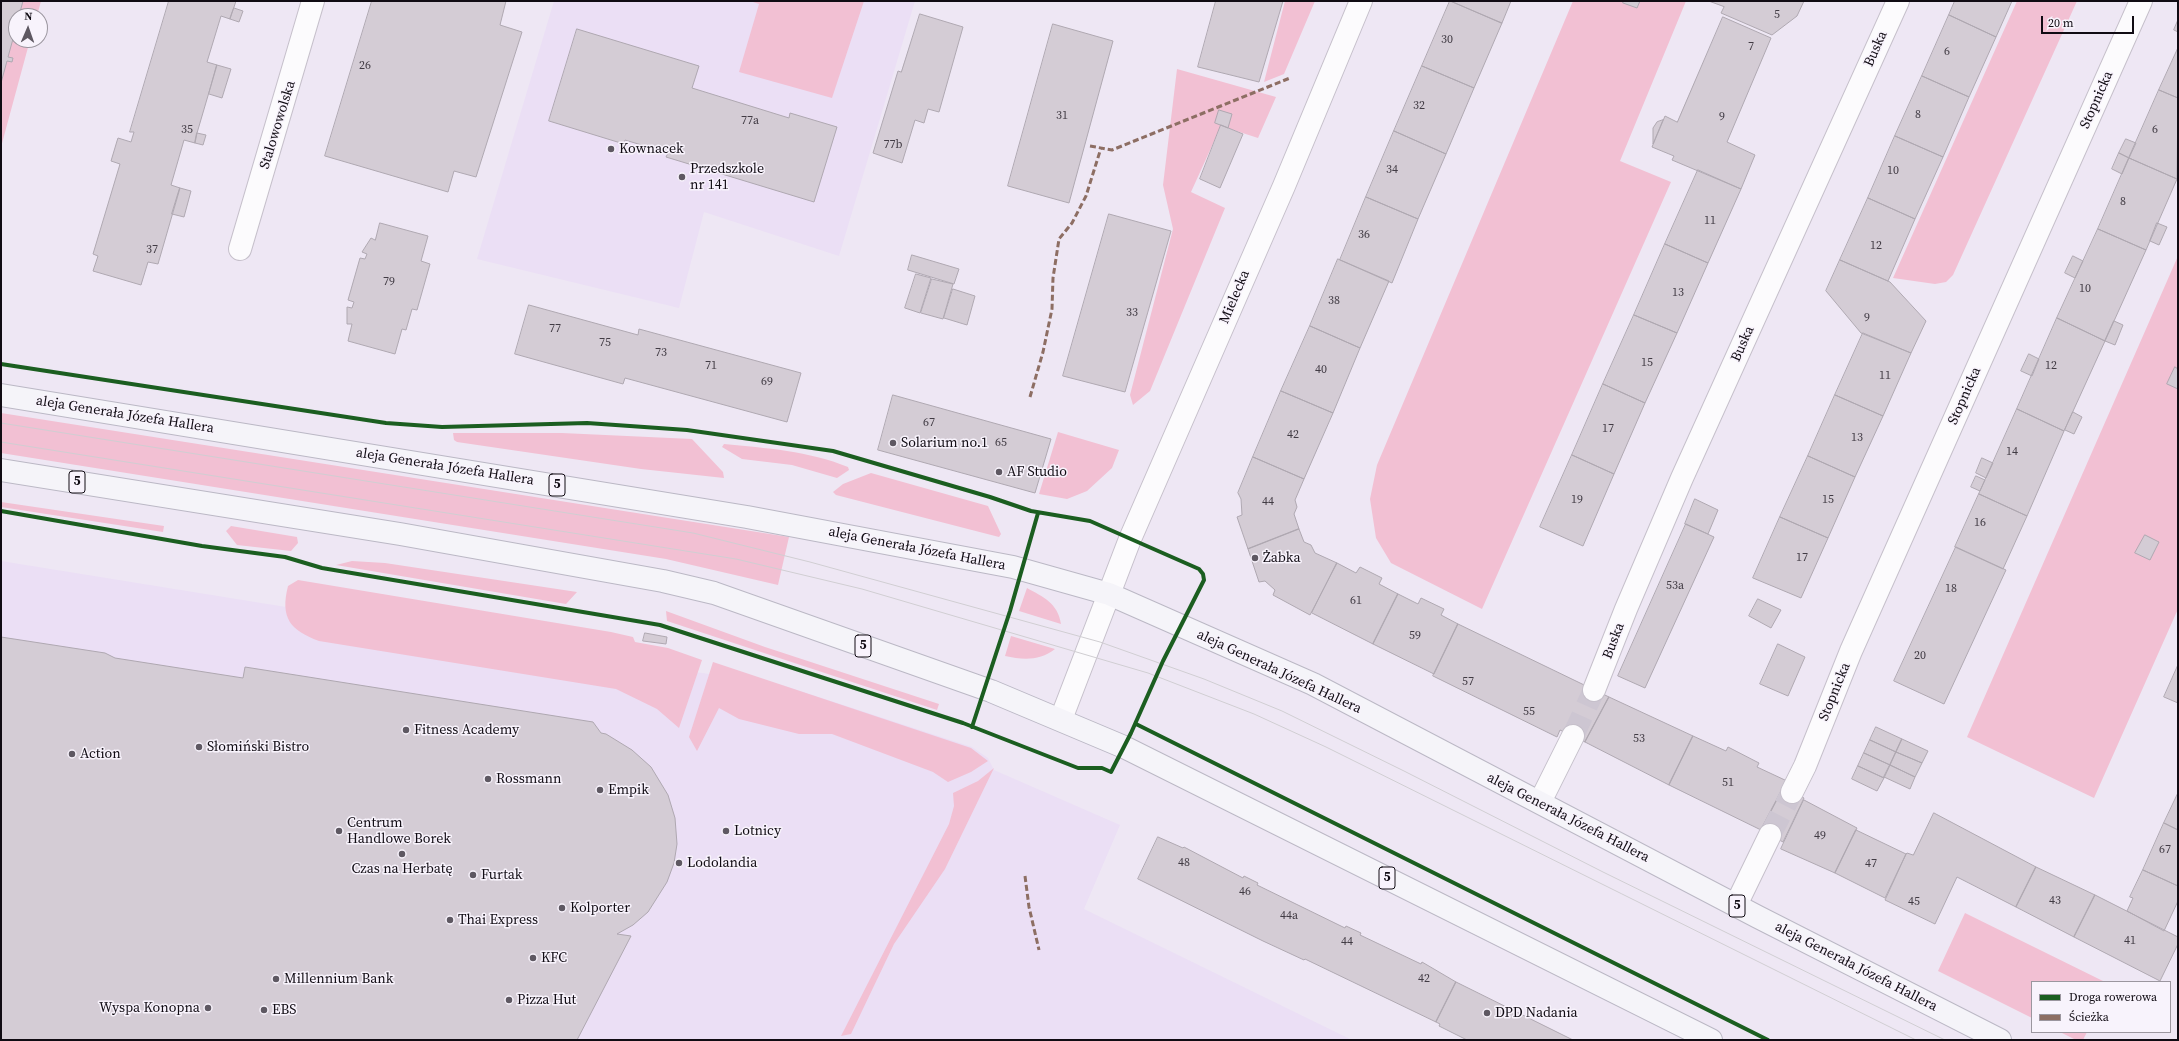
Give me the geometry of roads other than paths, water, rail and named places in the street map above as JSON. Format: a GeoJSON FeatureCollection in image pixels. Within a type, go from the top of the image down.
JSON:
{"type":"FeatureCollection","features":[{"type":"Feature","properties":{"kind":"main road","name":"aleja Generała Józefa Hallera"},"geometry":{"type":"LineString","coordinates":[[1,395],[747,517],[1013,567],[1109,594],[1313,684],[1736,905],[2000,1040]]}},
{"type":"Feature","properties":{"kind":"main road","name":"5"},"geometry":{"type":"LineString","coordinates":[[1,470],[389,532],[663,581],[714,593],[991,691],[1061,719],[1135,752],[1711,1040]]}},
{"type":"Feature","properties":{"kind":"street","name":"Stalowowolska"},"geometry":{"type":"LineString","coordinates":[[240,249],[288,91],[313,1]]}},
{"type":"Feature","properties":{"kind":"street","name":"Mielecka"},"geometry":{"type":"LineString","coordinates":[[1061,719],[1130,539],[1284,186],[1361,1]]}},
{"type":"Feature","properties":{"kind":"street","name":"Buska"},"geometry":{"type":"LineString","coordinates":[[1594,690],[1626,609],[1682,478],[1898,1]]}},
{"type":"Feature","properties":{"kind":"street","name":"Stopnicka"},"geometry":{"type":"LineString","coordinates":[[1792,792],[1808,759],[1851,651],[2142,1]]}},
{"type":"Feature","properties":{"kind":"street"},"geometry":{"type":"LineString","coordinates":[[1540,802],[1573,736]]}},
{"type":"Feature","properties":{"kind":"street"},"geometry":{"type":"LineString","coordinates":[[1736,905],[1770,835]]}},
{"type":"Feature","properties":{"kind":"tunnel"},"geometry":{"type":"LineString","coordinates":[[1573,736],[1594,690]]}},
{"type":"Feature","properties":{"kind":"tunnel"},"geometry":{"type":"LineString","coordinates":[[1770,835],[1792,792]]}},
{"type":"Feature","properties":{"kind":"tram line"},"geometry":{"type":"LineString","coordinates":[[1,423],[693,533],[810,562],[1100,642],[1204,679],[1282,711],[1603,872],[1945,1040]]}},
{"type":"Feature","properties":{"kind":"tram line"},"geometry":{"type":"LineString","coordinates":[[1,442],[736,559],[862,589],[1148,673],[1254,714],[1326,747],[1916,1040]]}},
{"type":"Feature","properties":{"kind":"place","name":"Kownacek"},"geometry":{"type":"Point","coordinates":[611,149]}},
{"type":"Feature","properties":{"kind":"place","name":"Przedszkole nr 141"},"geometry":{"type":"Point","coordinates":[682,177]}},
{"type":"Feature","properties":{"kind":"place","name":"Solarium no.1"},"geometry":{"type":"Point","coordinates":[893,443]}},
{"type":"Feature","properties":{"kind":"place","name":"AF Studio"},"geometry":{"type":"Point","coordinates":[999,472]}},
{"type":"Feature","properties":{"kind":"place","name":"Żabka"},"geometry":{"type":"Point","coordinates":[1255,558]}},
{"type":"Feature","properties":{"kind":"place","name":"Fitness Academy"},"geometry":{"type":"Point","coordinates":[406,730]}},
{"type":"Feature","properties":{"kind":"place","name":"Słomiński Bistro"},"geometry":{"type":"Point","coordinates":[199,747]}},
{"type":"Feature","properties":{"kind":"place","name":"Action"},"geometry":{"type":"Point","coordinates":[72,754]}},
{"type":"Feature","properties":{"kind":"place","name":"Rossmann"},"geometry":{"type":"Point","coordinates":[488,779]}},
{"type":"Feature","properties":{"kind":"place","name":"Empik"},"geometry":{"type":"Point","coordinates":[600,790]}},
{"type":"Feature","properties":{"kind":"place","name":"Centrum Handlowe Borek"},"geometry":{"type":"Point","coordinates":[339,831]}},
{"type":"Feature","properties":{"kind":"place","name":"Lotnicy"},"geometry":{"type":"Point","coordinates":[726,831]}},
{"type":"Feature","properties":{"kind":"place","name":"Czas na Herbatę"},"geometry":{"type":"Point","coordinates":[402,854]}},
{"type":"Feature","properties":{"kind":"place","name":"Lodolandia"},"geometry":{"type":"Point","coordinates":[679,863]}},
{"type":"Feature","properties":{"kind":"place","name":"Furtak"},"geometry":{"type":"Point","coordinates":[473,875]}},
{"type":"Feature","properties":{"kind":"place","name":"Kolporter"},"geometry":{"type":"Point","coordinates":[562,908]}},
{"type":"Feature","properties":{"kind":"place","name":"Thai Express"},"geometry":{"type":"Point","coordinates":[450,920]}},
{"type":"Feature","properties":{"kind":"place","name":"KFC"},"geometry":{"type":"Point","coordinates":[533,958]}},
{"type":"Feature","properties":{"kind":"place","name":"Millennium Bank"},"geometry":{"type":"Point","coordinates":[276,979]}},
{"type":"Feature","properties":{"kind":"place","name":"Pizza Hut"},"geometry":{"type":"Point","coordinates":[509,1000]}},
{"type":"Feature","properties":{"kind":"place","name":"Wyspa Konopna"},"geometry":{"type":"Point","coordinates":[208,1008]}},
{"type":"Feature","properties":{"kind":"place","name":"EBS"},"geometry":{"type":"Point","coordinates":[264,1010]}},
{"type":"Feature","properties":{"kind":"place","name":"DPD Nadania"},"geometry":{"type":"Point","coordinates":[1487,1013]}}]}
